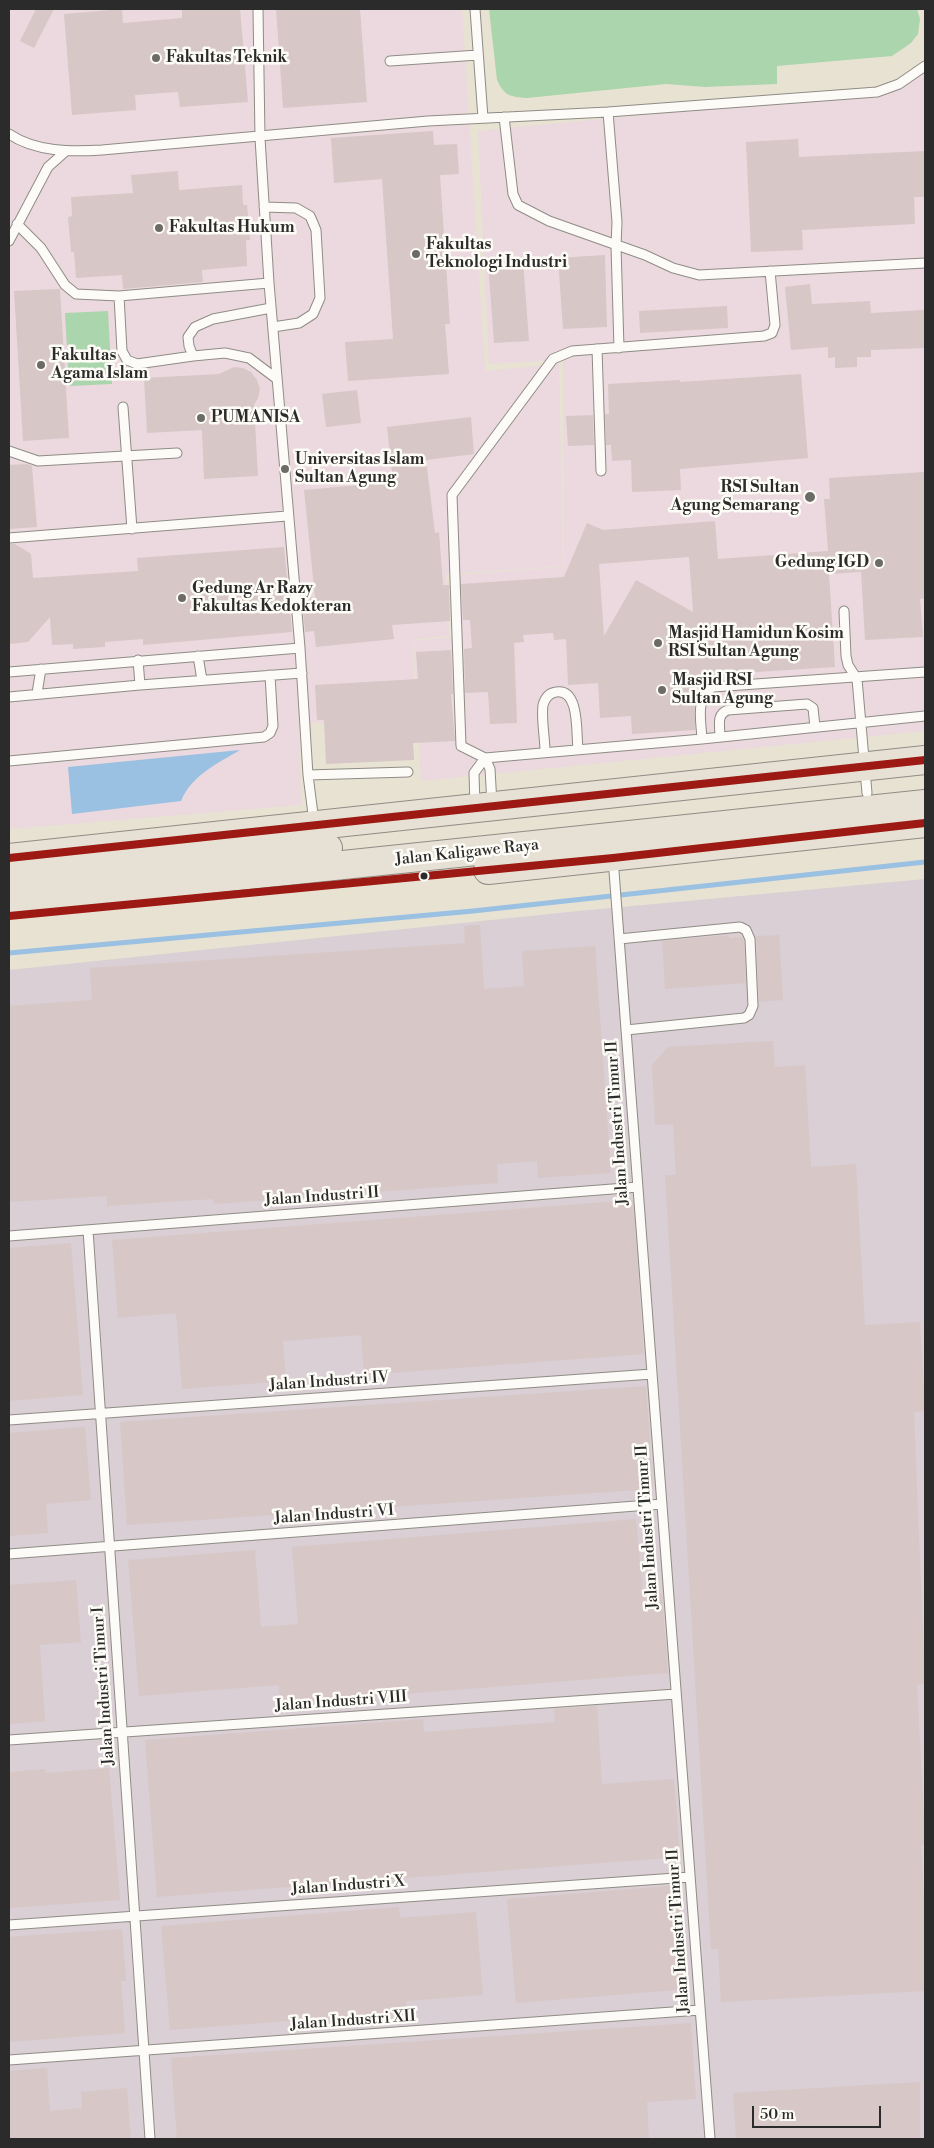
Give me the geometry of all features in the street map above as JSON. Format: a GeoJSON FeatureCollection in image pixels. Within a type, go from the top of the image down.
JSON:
{"type":"FeatureCollection","features":[{"type":"Feature","properties":{"kind":"highway"},"geometry":{"type":"LineString","coordinates":[[866,780],[925,760]]}},
{"type":"Feature","properties":{"kind":"highway","name":"Jalan Kaligawe Raya"},"geometry":{"type":"LineString","coordinates":[[9,878],[488,821],[866,780],[925,786]]}},
{"type":"Feature","properties":{"kind":"highway","name":"Jalan Kaligawe Raya"},"geometry":{"type":"LineString","coordinates":[[9,900],[488,821],[925,804]]}},
{"type":"Feature","properties":{"kind":"highway"},"geometry":{"type":"LineString","coordinates":[[9,858],[314,826],[488,821]]}},
{"type":"Feature","properties":{"kind":"highway"},"geometry":{"type":"LineString","coordinates":[[9,916],[613,864],[925,823]]}},
{"type":"Feature","properties":{"kind":"lane"},"geometry":{"type":"LineString","coordinates":[[258,9],[260,138],[269,283],[287,516],[302,673],[308,775],[314,826]]}},
{"type":"Feature","properties":{"kind":"lane"},"geometry":{"type":"LineString","coordinates":[[475,9],[483,118]]}},
{"type":"Feature","properties":{"kind":"lane"},"geometry":{"type":"LineString","coordinates":[[390,61],[478,55]]}},
{"type":"Feature","properties":{"kind":"lane"},"geometry":{"type":"LineString","coordinates":[[9,134],[32,145],[66,151],[102,150],[260,138],[418,122],[608,112],[877,92],[899,84],[925,66]]}},
{"type":"Feature","properties":{"kind":"lane"},"geometry":{"type":"LineString","coordinates":[[608,112],[617,222],[616,246],[620,348]]}},
{"type":"Feature","properties":{"kind":"lane"},"geometry":{"type":"LineString","coordinates":[[504,117],[513,194],[518,205],[549,221],[645,255],[673,268],[699,276],[925,263]]}},
{"type":"Feature","properties":{"kind":"lane"},"geometry":{"type":"LineString","coordinates":[[9,241],[48,167],[66,151]]}},
{"type":"Feature","properties":{"kind":"lane"},"geometry":{"type":"LineString","coordinates":[[264,207],[296,208],[310,216],[316,230],[320,298],[313,314],[299,323],[273,327]]}},
{"type":"Feature","properties":{"kind":"lane"},"geometry":{"type":"LineString","coordinates":[[17,224],[41,248],[65,285],[76,294],[119,296],[269,283]]}},
{"type":"Feature","properties":{"kind":"lane"},"geometry":{"type":"LineString","coordinates":[[770,272],[775,325],[772,333],[764,336],[572,351],[553,359],[452,495],[461,746],[485,758],[702,739],[925,716]]}},
{"type":"Feature","properties":{"kind":"lane"},"geometry":{"type":"LineString","coordinates":[[119,296],[122,351],[127,360],[136,364],[225,353],[249,358],[276,379]]}},
{"type":"Feature","properties":{"kind":"lane"},"geometry":{"type":"LineString","coordinates":[[193,356],[188,337],[195,326],[213,319],[271,308]]}},
{"type":"Feature","properties":{"kind":"lane"},"geometry":{"type":"LineString","coordinates":[[597,349],[601,472]]}},
{"type":"Feature","properties":{"kind":"lane"},"geometry":{"type":"LineString","coordinates":[[123,407],[132,529]]}},
{"type":"Feature","properties":{"kind":"lane"},"geometry":{"type":"LineString","coordinates":[[9,451],[38,461],[177,453]]}},
{"type":"Feature","properties":{"kind":"lane"},"geometry":{"type":"LineString","coordinates":[[9,538],[287,516]]}},
{"type":"Feature","properties":{"kind":"lane"},"geometry":{"type":"LineString","coordinates":[[844,611],[846,656],[848,665],[857,678],[866,780]]}},
{"type":"Feature","properties":{"kind":"lane"},"geometry":{"type":"LineString","coordinates":[[9,672],[300,648]]}},
{"type":"Feature","properties":{"kind":"lane"},"geometry":{"type":"LineString","coordinates":[[198,656],[202,680]]}},
{"type":"Feature","properties":{"kind":"lane"},"geometry":{"type":"LineString","coordinates":[[138,660],[140,685]]}},
{"type":"Feature","properties":{"kind":"lane"},"geometry":{"type":"LineString","coordinates":[[37,693],[41,669]]}},
{"type":"Feature","properties":{"kind":"lane"},"geometry":{"type":"LineString","coordinates":[[702,739],[700,702],[704,692],[713,687],[925,672]]}},
{"type":"Feature","properties":{"kind":"lane"},"geometry":{"type":"LineString","coordinates":[[9,697],[37,693],[302,673]]}},
{"type":"Feature","properties":{"kind":"lane"},"geometry":{"type":"LineString","coordinates":[[9,761],[264,737],[270,733],[273,726],[270,675]]}},
{"type":"Feature","properties":{"kind":"lane"},"geometry":{"type":"LineString","coordinates":[[545,752],[543,706],[546,697],[554,692],[564,692],[571,696],[574,704],[578,749]]}},
{"type":"Feature","properties":{"kind":"lane"},"geometry":{"type":"LineString","coordinates":[[720,737],[720,716],[728,710],[806,704],[813,708],[815,727]]}},
{"type":"Feature","properties":{"kind":"lane"},"geometry":{"type":"LineString","coordinates":[[485,758],[474,773],[488,821]]}},
{"type":"Feature","properties":{"kind":"lane"},"geometry":{"type":"LineString","coordinates":[[485,758],[490,769],[488,821]]}},
{"type":"Feature","properties":{"kind":"lane"},"geometry":{"type":"LineString","coordinates":[[308,775],[408,772]]}},
{"type":"Feature","properties":{"kind":"lane","name":"Jalan Industri Timur II"},"geometry":{"type":"LineString","coordinates":[[613,864],[710,2139]]}},
{"type":"Feature","properties":{"kind":"lane"},"geometry":{"type":"LineString","coordinates":[[619,939],[740,927],[746,930],[750,939],[753,1006],[749,1015],[744,1018],[626,1030]]}},
{"type":"Feature","properties":{"kind":"lane","name":"Jalan Industri II"},"geometry":{"type":"LineString","coordinates":[[9,1236],[638,1187]]}},
{"type":"Feature","properties":{"kind":"lane","name":"Jalan Industri Timur I"},"geometry":{"type":"LineString","coordinates":[[88,1230],[150,2139]]}},
{"type":"Feature","properties":{"kind":"lane","name":"Jalan Industri IV"},"geometry":{"type":"LineString","coordinates":[[9,1420],[652,1374]]}},
{"type":"Feature","properties":{"kind":"lane","name":"Jalan Industri VI"},"geometry":{"type":"LineString","coordinates":[[9,1554],[110,1548],[662,1504]]}},
{"type":"Feature","properties":{"kind":"lane","name":"Jalan Industri VIII"},"geometry":{"type":"LineString","coordinates":[[9,1740],[676,1694]]}},
{"type":"Feature","properties":{"kind":"lane","name":"Jalan Industri X"},"geometry":{"type":"LineString","coordinates":[[9,1925],[690,1877]]}},
{"type":"Feature","properties":{"kind":"lane","name":"Jalan Industri XII"},"geometry":{"type":"LineString","coordinates":[[9,2060],[700,2010]]}},
{"type":"Feature","properties":{"kind":"shaded area","name":"Universitas Islam Sultan Agung"},"geometry":{"type":"Polygon","coordinates":[[[9,9],[462,9],[485,371],[559,364],[563,566],[446,574],[449,636],[413,639],[416,718],[299,724],[301,805],[9,829],[9,9]]]}},
{"type":"Feature","properties":{"kind":"shaded area"},"geometry":{"type":"Polygon","coordinates":[[[925,71],[925,731],[421,781],[414,641],[454,637],[450,575],[564,567],[563,360],[489,364],[478,131],[892,91],[925,71]]]}},
{"type":"Feature","properties":{"kind":"shaded area"},"geometry":{"type":"Polygon","coordinates":[[[925,879],[925,2139],[9,2139],[9,970],[578,911],[925,879]]]}},
{"type":"Feature","properties":{"kind":"green space"},"geometry":{"type":"Polygon","coordinates":[[[489,9],[917,9],[920,19],[918,34],[911,43],[892,56],[777,66],[777,84],[705,87],[666,84],[527,98],[509,95],[502,89],[497,80],[489,9]]]}},
{"type":"Feature","properties":{"kind":"green space"},"geometry":{"type":"Polygon","coordinates":[[[108,311],[112,384],[69,386],[65,313],[108,311]]]}},
{"type":"Feature","properties":{"kind":"water"},"geometry":{"type":"Polygon","coordinates":[[[240,750],[198,777],[191,784],[181,801],[72,814],[68,767],[240,750]]]}},
{"type":"Feature","properties":{"kind":"building"},"geometry":{"type":"Polygon","coordinates":[[[36,9],[54,9],[34,48],[20,41],[36,9]]]}},
{"type":"Feature","properties":{"kind":"building","name":"Fakultas Teknik"},"geometry":{"type":"Polygon","coordinates":[[[122,9],[123,23],[182,18],[182,9],[240,9],[248,102],[180,107],[178,92],[135,95],[136,110],[72,115],[64,14],[122,9]]]}},
{"type":"Feature","properties":{"kind":"building"},"geometry":{"type":"Polygon","coordinates":[[[276,9],[360,9],[367,102],[283,108],[276,9]]]}},
{"type":"Feature","properties":{"kind":"building"},"geometry":{"type":"Polygon","coordinates":[[[433,131],[434,145],[457,144],[459,174],[440,175],[450,324],[445,324],[449,374],[348,381],[345,342],[393,339],[382,179],[334,183],[331,138],[433,131]]]}},
{"type":"Feature","properties":{"kind":"building"},"geometry":{"type":"Polygon","coordinates":[[[798,139],[799,157],[925,151],[925,197],[914,197],[915,224],[802,230],[803,250],[751,252],[746,142],[798,139]]]}},
{"type":"Feature","properties":{"kind":"building","name":"Fakultas Hukum"},"geometry":{"type":"Polygon","coordinates":[[[178,171],[179,190],[242,185],[243,205],[247,205],[250,240],[246,240],[247,266],[202,270],[203,282],[123,289],[122,275],[76,278],[74,252],[71,252],[68,217],[72,216],[71,197],[133,193],[131,175],[178,171]]]}},
{"type":"Feature","properties":{"kind":"building"},"geometry":{"type":"Polygon","coordinates":[[[605,255],[607,327],[563,329],[558,258],[605,255]]]}},
{"type":"Feature","properties":{"kind":"building"},"geometry":{"type":"Polygon","coordinates":[[[523,260],[529,341],[494,343],[488,262],[523,260]]]}},
{"type":"Feature","properties":{"kind":"building"},"geometry":{"type":"Polygon","coordinates":[[[810,284],[812,304],[870,301],[871,313],[925,310],[925,348],[871,350],[871,357],[857,357],[857,367],[835,368],[835,357],[828,358],[828,347],[791,350],[785,287],[810,284]]]}},
{"type":"Feature","properties":{"kind":"building","name":"Fakultas Agama Islam"},"geometry":{"type":"Polygon","coordinates":[[[60,289],[69,438],[23,441],[14,291],[60,289]]]}},
{"type":"Feature","properties":{"kind":"building"},"geometry":{"type":"Polygon","coordinates":[[[727,306],[728,328],[640,333],[639,311],[727,306]]]}},
{"type":"Feature","properties":{"kind":"building","name":"PUMANISA"},"geometry":{"type":"Polygon","coordinates":[[[234,367],[243,368],[251,372],[257,380],[260,389],[254,405],[258,476],[204,479],[202,430],[147,433],[144,378],[219,374],[234,367]]]}},
{"type":"Feature","properties":{"kind":"building"},"geometry":{"type":"Polygon","coordinates":[[[801,374],[808,458],[680,469],[681,490],[632,492],[631,460],[612,461],[611,445],[606,445],[605,414],[609,414],[608,384],[680,380],[680,382],[801,374]]]}},
{"type":"Feature","properties":{"kind":"building"},"geometry":{"type":"Polygon","coordinates":[[[357,390],[361,423],[326,427],[322,394],[357,390]]]}},
{"type":"Feature","properties":{"kind":"building"},"geometry":{"type":"Polygon","coordinates":[[[593,415],[594,445],[568,446],[566,416],[593,415]]]}},
{"type":"Feature","properties":{"kind":"building"},"geometry":{"type":"Polygon","coordinates":[[[471,417],[474,454],[426,460],[435,533],[439,532],[443,585],[449,585],[450,621],[392,625],[394,639],[316,647],[314,631],[305,632],[302,598],[315,597],[304,490],[393,482],[387,427],[471,417]]]}},
{"type":"Feature","properties":{"kind":"building"},"geometry":{"type":"Polygon","coordinates":[[[27,464],[32,466],[37,527],[9,529],[9,465],[27,464]]]}},
{"type":"Feature","properties":{"kind":"building"},"geometry":{"type":"Polygon","coordinates":[[[924,472],[925,598],[920,599],[923,637],[865,640],[861,572],[829,574],[835,667],[694,676],[695,730],[632,734],[631,716],[600,718],[598,683],[568,685],[566,639],[554,640],[553,633],[523,635],[524,642],[514,643],[517,723],[490,724],[488,692],[465,693],[464,649],[472,648],[470,620],[463,620],[461,584],[564,577],[587,523],[603,530],[715,521],[718,559],[828,551],[824,499],[830,499],[829,478],[924,472]],[[689,557],[599,564],[604,636],[636,580],[693,612],[689,557]]]}},
{"type":"Feature","properties":{"kind":"building"},"geometry":{"type":"Polygon","coordinates":[[[9,544],[15,544],[31,554],[33,578],[138,571],[137,558],[284,547],[292,632],[143,645],[143,639],[105,642],[105,647],[73,649],[73,644],[52,645],[50,617],[28,642],[9,644],[9,544]]]}},
{"type":"Feature","properties":{"kind":"building"},"geometry":{"type":"Polygon","coordinates":[[[451,650],[453,694],[451,694],[455,741],[413,743],[414,760],[326,764],[324,720],[317,720],[315,685],[418,679],[416,652],[451,650]]]}},
{"type":"Feature","properties":{"kind":"building"},"geometry":{"type":"Polygon","coordinates":[[[480,925],[484,989],[524,986],[522,951],[595,946],[611,1173],[538,1178],[537,1161],[497,1164],[498,1183],[214,1204],[213,1199],[107,1206],[107,1196],[9,1202],[9,1006],[92,1000],[90,968],[465,943],[464,926],[480,925]]]}},
{"type":"Feature","properties":{"kind":"building"},"geometry":{"type":"Polygon","coordinates":[[[729,935],[729,938],[742,937],[744,940],[746,983],[665,989],[662,941],[729,935]]]}},
{"type":"Feature","properties":{"kind":"building"},"geometry":{"type":"Polygon","coordinates":[[[779,935],[783,1000],[759,1002],[756,936],[779,935]]]}},
{"type":"Feature","properties":{"kind":"building"},"geometry":{"type":"Polygon","coordinates":[[[773,1041],[775,1067],[805,1065],[811,1167],[856,1164],[865,1325],[920,1322],[925,1411],[914,1412],[925,1684],[917,1685],[925,1839],[925,1845],[921,1845],[925,1916],[925,1991],[721,2002],[718,1949],[711,1949],[665,1175],[676,1175],[673,1124],[655,1125],[652,1065],[668,1047],[773,1041]]]}},
{"type":"Feature","properties":{"kind":"building"},"geometry":{"type":"Polygon","coordinates":[[[633,1200],[644,1354],[364,1375],[361,1335],[283,1341],[286,1381],[182,1389],[176,1313],[118,1318],[112,1240],[633,1200]]]}},
{"type":"Feature","properties":{"kind":"building"},"geometry":{"type":"Polygon","coordinates":[[[71,1243],[83,1395],[9,1401],[9,1248],[71,1243]]]}},
{"type":"Feature","properties":{"kind":"building"},"geometry":{"type":"Polygon","coordinates":[[[646,1386],[653,1489],[127,1525],[120,1422],[646,1386]]]}},
{"type":"Feature","properties":{"kind":"building"},"geometry":{"type":"Polygon","coordinates":[[[85,1427],[91,1500],[46,1504],[48,1533],[9,1536],[9,1433],[85,1427]]]}},
{"type":"Feature","properties":{"kind":"building"},"geometry":{"type":"Polygon","coordinates":[[[636,1519],[643,1596],[662,1594],[668,1673],[280,1704],[279,1685],[139,1696],[128,1560],[255,1550],[261,1627],[298,1624],[292,1547],[636,1519]]]}},
{"type":"Feature","properties":{"kind":"building"},"geometry":{"type":"Polygon","coordinates":[[[76,1580],[81,1642],[40,1645],[45,1721],[9,1724],[9,1585],[76,1580]]]}},
{"type":"Feature","properties":{"kind":"building"},"geometry":{"type":"Polygon","coordinates":[[[597,1706],[602,1784],[674,1779],[680,1857],[157,1897],[145,1740],[423,1719],[424,1732],[555,1722],[554,1709],[597,1706]]]}},
{"type":"Feature","properties":{"kind":"building"},"geometry":{"type":"Polygon","coordinates":[[[109,1768],[120,1900],[9,1908],[9,1772],[45,1769],[45,1773],[109,1768]]]}},
{"type":"Feature","properties":{"kind":"building"},"geometry":{"type":"Polygon","coordinates":[[[680,1885],[688,1989],[516,2003],[507,1899],[680,1885]]]}},
{"type":"Feature","properties":{"kind":"building"},"geometry":{"type":"Polygon","coordinates":[[[399,1907],[400,1918],[476,1912],[483,1995],[406,2001],[407,2012],[170,2030],[161,1926],[399,1907]]]}},
{"type":"Feature","properties":{"kind":"building"},"geometry":{"type":"Polygon","coordinates":[[[122,1929],[126,1981],[121,1981],[125,2033],[9,2042],[9,1937],[122,1929]]]}},
{"type":"Feature","properties":{"kind":"building"},"geometry":{"type":"Polygon","coordinates":[[[691,2023],[696,2099],[647,2102],[649,2139],[177,2139],[171,2058],[691,2023]]]}},
{"type":"Feature","properties":{"kind":"building"},"geometry":{"type":"Polygon","coordinates":[[[47,2068],[50,2111],[82,2108],[81,2092],[127,2088],[131,2139],[9,2139],[9,2071],[47,2068]]]}},
{"type":"Feature","properties":{"kind":"building"},"geometry":{"type":"Polygon","coordinates":[[[920,2082],[920,2139],[736,2139],[733,2093],[920,2082]]]}},
{"type":"Feature","properties":{"kind":"waterway"},"geometry":{"type":"LineString","coordinates":[[9,953],[473,911],[925,862]]}},
{"type":"Feature","properties":{"kind":"transit line"},"geometry":{"type":"LineString","coordinates":[[9,858],[925,760]]}},
{"type":"Feature","properties":{"kind":"transit line"},"geometry":{"type":"LineString","coordinates":[[9,916],[613,858],[925,823]]}},
{"type":"Feature","properties":{"kind":"place","name":"Fakultas Teknik"},"geometry":{"type":"Point","coordinates":[156,58]}},
{"type":"Feature","properties":{"kind":"place","name":"Fakultas Hukum"},"geometry":{"type":"Point","coordinates":[159,228]}},
{"type":"Feature","properties":{"kind":"place","name":"Fakultas Teknologi Industri"},"geometry":{"type":"Point","coordinates":[416,254]}},
{"type":"Feature","properties":{"kind":"place","name":"Fakultas Agama Islam"},"geometry":{"type":"Point","coordinates":[41,365]}},
{"type":"Feature","properties":{"kind":"place","name":"PUMANISA"},"geometry":{"type":"Point","coordinates":[201,418]}},
{"type":"Feature","properties":{"kind":"place","name":"Universitas Islam Sultan Agung"},"geometry":{"type":"Point","coordinates":[285,469]}},
{"type":"Feature","properties":{"kind":"place","name":"RSI Sultan Agung Semarang"},"geometry":{"type":"Point","coordinates":[810,497]}},
{"type":"Feature","properties":{"kind":"place","name":"Gedung IGD"},"geometry":{"type":"Point","coordinates":[879,563]}},
{"type":"Feature","properties":{"kind":"place","name":"Gedung Ar Razy Fakultas Kedokteran"},"geometry":{"type":"Point","coordinates":[182,598]}},
{"type":"Feature","properties":{"kind":"place","name":"Masjid Hamidun Kosim RSI Sultan Agung"},"geometry":{"type":"Point","coordinates":[658,643]}},
{"type":"Feature","properties":{"kind":"place","name":"Masjid RSI Sultan Agung"},"geometry":{"type":"Point","coordinates":[662,690]}}]}
